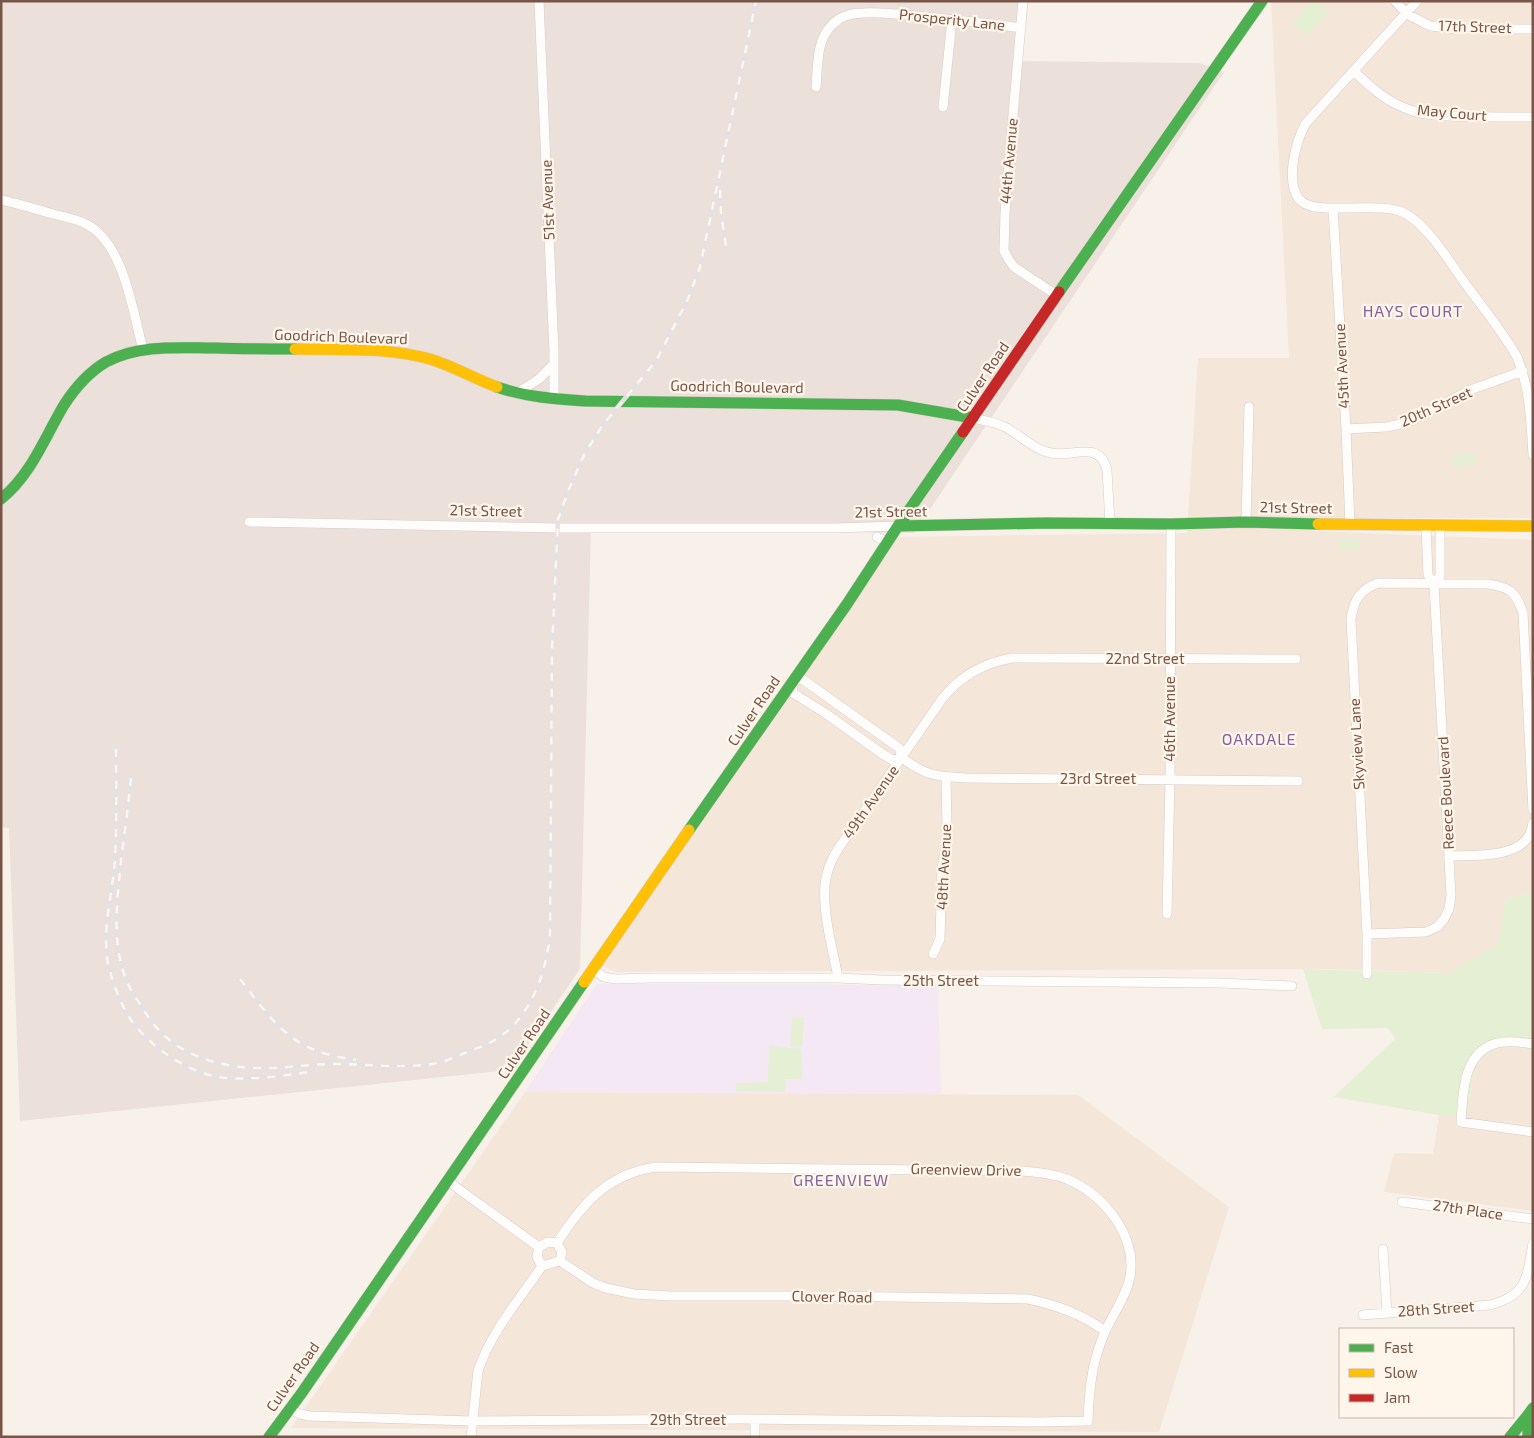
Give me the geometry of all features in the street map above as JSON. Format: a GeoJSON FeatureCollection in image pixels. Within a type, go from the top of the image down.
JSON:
{"type":"FeatureCollection","features":[{"type":"Feature","properties":{"kind":"main road","name":"Culver Road"},"geometry":{"type":"LineString","coordinates":[[269,1437],[847,604],[882,540],[898,526],[942,464],[1262,1]]}},
{"type":"Feature","properties":{"kind":"main road","name":"Goodrich Boulevard"},"geometry":{"type":"LineString","coordinates":[[5,497],[24,475],[66,403],[83,381],[105,363],[143,350],[193,348],[375,350],[412,355],[440,363],[491,385],[517,393],[554,399],[890,405],[921,408],[973,418]]}},
{"type":"Feature","properties":{"kind":"main road","name":"21st Street"},"geometry":{"type":"LineString","coordinates":[[898,526],[1246,522],[1533,526]]}},
{"type":"Feature","properties":{"kind":"main road"},"geometry":{"type":"LineString","coordinates":[[1510,1437],[1530,1411]]}},
{"type":"Feature","properties":{"kind":"main road"},"geometry":{"type":"LineString","coordinates":[[1528,1437],[1530,1411]]}},
{"type":"Feature","properties":{"kind":"street","name":"51st Avenue"},"geometry":{"type":"LineString","coordinates":[[539,1],[554,399]]}},
{"type":"Feature","properties":{"kind":"street","name":"44th Avenue"},"geometry":{"type":"LineString","coordinates":[[1023,1],[1005,213],[1004,251],[1014,268],[1058,296]]}},
{"type":"Feature","properties":{"kind":"street","name":"17th Street"},"geometry":{"type":"LineString","coordinates":[[1395,1],[1407,14],[1430,26],[1458,29],[1533,29]]}},
{"type":"Feature","properties":{"kind":"street"},"geometry":{"type":"LineString","coordinates":[[1417,1],[1306,123],[1295,148],[1295,193],[1300,201],[1308,205],[1333,208],[1374,207],[1397,210],[1420,224],[1517,357],[1527,387],[1533,455]]}},
{"type":"Feature","properties":{"kind":"street","name":"Prosperity Lane"},"geometry":{"type":"LineString","coordinates":[[816,86],[822,41],[830,26],[844,16],[863,13],[1021,28]]}},
{"type":"Feature","properties":{"kind":"street"},"geometry":{"type":"LineString","coordinates":[[942,107],[952,20]]}},
{"type":"Feature","properties":{"kind":"street","name":"May Court"},"geometry":{"type":"LineString","coordinates":[[1354,71],[1370,88],[1385,98],[1418,113],[1465,117],[1533,117]]}},
{"type":"Feature","properties":{"kind":"street"},"geometry":{"type":"LineString","coordinates":[[1,200],[78,221],[91,227],[101,236],[112,250],[123,275],[143,350]]}},
{"type":"Feature","properties":{"kind":"street","name":"45th Avenue"},"geometry":{"type":"LineString","coordinates":[[1333,208],[1350,524]]}},
{"type":"Feature","properties":{"kind":"street"},"geometry":{"type":"LineString","coordinates":[[517,393],[539,379],[554,364]]}},
{"type":"Feature","properties":{"kind":"street","name":"20th Street"},"geometry":{"type":"LineString","coordinates":[[1346,429],[1386,427],[1407,422],[1470,390],[1523,371]]}},
{"type":"Feature","properties":{"kind":"street"},"geometry":{"type":"LineString","coordinates":[[1246,522],[1248,407]]}},
{"type":"Feature","properties":{"kind":"street"},"geometry":{"type":"LineString","coordinates":[[973,418],[1004,427],[1043,451],[1053,454],[1088,451],[1098,454],[1105,462],[1107,470],[1110,524]]}},
{"type":"Feature","properties":{"kind":"street","name":"21st Street"},"geometry":{"type":"LineString","coordinates":[[250,522],[558,528],[836,528],[898,526]]}},
{"type":"Feature","properties":{"kind":"street","name":"46th Avenue"},"geometry":{"type":"LineString","coordinates":[[1167,914],[1170,779],[1170,524]]}},
{"type":"Feature","properties":{"kind":"street","name":"Reece Boulevard"},"geometry":{"type":"LineString","coordinates":[[1367,934],[1426,932],[1436,927],[1450,909],[1451,895],[1434,584],[1428,575],[1426,525]]}},
{"type":"Feature","properties":{"kind":"street","name":"Reece Boulevard"},"geometry":{"type":"LineString","coordinates":[[1434,584],[1440,576],[1440,525]]}},
{"type":"Feature","properties":{"kind":"street","name":"Skyview Lane"},"geometry":{"type":"LineString","coordinates":[[1367,974],[1367,934],[1351,622],[1352,609],[1362,592],[1378,583],[1488,584],[1510,589],[1519,601],[1523,612],[1533,810]]}},
{"type":"Feature","properties":{"kind":"street","name":"22nd Street"},"geometry":{"type":"LineString","coordinates":[[994,662],[1012,658],[1040,657],[1296,659]]}},
{"type":"Feature","properties":{"kind":"street","name":"49th Avenue"},"geometry":{"type":"LineString","coordinates":[[838,978],[825,903],[825,884],[826,875],[838,849],[942,699],[954,685],[977,669],[994,662]]}},
{"type":"Feature","properties":{"kind":"street","name":"23rd Street"},"geometry":{"type":"LineString","coordinates":[[902,758],[893,760],[884,755],[793,693],[792,681],[802,679],[886,738],[899,748],[902,758],[928,774],[946,777],[1298,781]]}},
{"type":"Feature","properties":{"kind":"street","name":"48th Avenue"},"geometry":{"type":"LineString","coordinates":[[933,954],[940,939],[942,867],[946,848],[947,825],[946,777]]}},
{"type":"Feature","properties":{"kind":"street"},"geometry":{"type":"LineString","coordinates":[[1449,856],[1512,851],[1524,844],[1531,834],[1533,823]]}},
{"type":"Feature","properties":{"kind":"street","name":"25th Street"},"geometry":{"type":"LineString","coordinates":[[593,970],[604,977],[616,979],[838,978],[890,981],[1220,983],[1292,986]]}},
{"type":"Feature","properties":{"kind":"street"},"geometry":{"type":"LineString","coordinates":[[1533,1044],[1512,1042],[1494,1044],[1478,1054],[1469,1069],[1463,1096],[1462,1122],[1533,1132]]}},
{"type":"Feature","properties":{"kind":"street","name":"Greenview Drive"},"geometry":{"type":"LineString","coordinates":[[557,1243],[580,1210],[599,1191],[622,1176],[647,1168],[1022,1171],[1040,1172],[1067,1179],[1098,1199],[1110,1213],[1125,1235],[1131,1262],[1130,1280],[1098,1348],[1089,1392],[1088,1421]]}},
{"type":"Feature","properties":{"kind":"street"},"geometry":{"type":"LineString","coordinates":[[448,1181],[539,1247]]}},
{"type":"Feature","properties":{"kind":"street","name":"27th Place"},"geometry":{"type":"LineString","coordinates":[[1402,1202],[1533,1219]]}},
{"type":"Feature","properties":{"kind":"street"},"geometry":{"type":"LineString","coordinates":[[471,1437],[478,1371],[485,1354],[502,1322],[542,1266],[560,1262],[562,1252],[557,1243],[548,1242],[539,1247],[537,1257],[542,1266]]}},
{"type":"Feature","properties":{"kind":"street","name":"28th Street"},"geometry":{"type":"LineString","coordinates":[[1363,1315],[1490,1305],[1509,1299],[1516,1294],[1526,1277],[1533,1243]]}},
{"type":"Feature","properties":{"kind":"street"},"geometry":{"type":"LineString","coordinates":[[1383,1249],[1387,1313]]}},
{"type":"Feature","properties":{"kind":"street","name":"Clover Road"},"geometry":{"type":"LineString","coordinates":[[560,1262],[593,1283],[634,1294],[671,1296],[1028,1299],[1072,1312],[1091,1320],[1105,1331]]}},
{"type":"Feature","properties":{"kind":"street","name":"29th Street"},"geometry":{"type":"LineString","coordinates":[[290,1409],[309,1416],[472,1421],[1088,1421]]}},
{"type":"Feature","properties":{"kind":"street"},"geometry":{"type":"LineString","coordinates":[[755,1420],[755,1437]]}},
{"type":"Feature","properties":{"kind":"shaded area"},"geometry":{"type":"Polygon","coordinates":[[[1,1],[1022,1],[1018,61],[1199,63],[1224,72],[914,533],[591,528],[580,969],[511,1070],[20,1121],[9,828],[1,827],[1,1]]]}},
{"type":"Feature","properties":{"kind":"shaded area"},"geometry":{"type":"Polygon","coordinates":[[[1271,1],[1533,1],[1533,518],[1313,518],[1314,531],[1533,540],[1533,893],[1505,899],[1499,943],[1450,973],[1325,969],[616,972],[602,966],[898,537],[1187,533],[1198,358],[1289,358],[1271,1]]]}},
{"type":"Feature","properties":{"kind":"shaded area"},"geometry":{"type":"Polygon","coordinates":[[[597,984],[938,985],[941,1094],[525,1092],[597,984]]]}},
{"type":"Feature","properties":{"kind":"shaded area"},"geometry":{"type":"Polygon","coordinates":[[[1505,1046],[1533,1051],[1533,1211],[1384,1192],[1394,1153],[1433,1154],[1439,1115],[1468,1115],[1474,1069],[1482,1058],[1505,1046]]]}},
{"type":"Feature","properties":{"kind":"shaded area"},"geometry":{"type":"Polygon","coordinates":[[[525,1092],[1078,1095],[1229,1207],[1159,1432],[291,1428],[525,1092]]]}},
{"type":"Feature","properties":{"kind":"green space"},"geometry":{"type":"Polygon","coordinates":[[[1313,1],[1317,1],[1329,13],[1307,36],[1292,23],[1313,1]]]}},
{"type":"Feature","properties":{"kind":"green space"},"geometry":{"type":"Polygon","coordinates":[[[1475,453],[1476,465],[1453,467],[1452,455],[1475,453]]]}},
{"type":"Feature","properties":{"kind":"green space"},"geometry":{"type":"Polygon","coordinates":[[[1339,539],[1359,539],[1360,550],[1339,550],[1339,539]]]}},
{"type":"Feature","properties":{"kind":"green space"},"geometry":{"type":"Polygon","coordinates":[[[1533,893],[1533,1051],[1505,1046],[1482,1058],[1474,1069],[1468,1115],[1439,1115],[1334,1097],[1395,1039],[1388,1028],[1322,1029],[1303,969],[1450,973],[1499,943],[1505,899],[1533,893]]]}},
{"type":"Feature","properties":{"kind":"green space"},"geometry":{"type":"Polygon","coordinates":[[[792,1017],[804,1018],[802,1047],[790,1046],[792,1017]]]}},
{"type":"Feature","properties":{"kind":"green space"},"geometry":{"type":"Polygon","coordinates":[[[769,1046],[801,1049],[802,1079],[785,1079],[785,1092],[736,1091],[736,1083],[768,1082],[769,1046]]]}},
{"type":"Feature","properties":{"kind":"railway"},"geometry":{"type":"LineString","coordinates":[[131,778],[117,909],[120,959],[124,975],[132,992],[148,1017],[167,1038],[179,1047],[206,1060],[251,1068],[333,1064],[413,1066],[446,1060],[490,1043],[510,1029],[519,1019],[533,997],[543,972],[550,933],[552,649],[558,519],[584,455],[602,426],[656,361],[688,299],[700,267],[756,1]]}},
{"type":"Feature","properties":{"kind":"railway"},"geometry":{"type":"LineString","coordinates":[[720,190],[721,214],[726,246]]}},
{"type":"Feature","properties":{"kind":"railway"},"geometry":{"type":"LineString","coordinates":[[116,749],[115,859],[107,920],[106,945],[110,972],[127,1014],[139,1030],[161,1050],[199,1072],[226,1078],[268,1077],[309,1072]]}},
{"type":"Feature","properties":{"kind":"railway"},"geometry":{"type":"LineString","coordinates":[[240,979],[273,1020],[292,1038],[320,1052],[356,1060]]}},
{"type":"Feature","properties":{"kind":"traffic: fast"},"geometry":{"type":"LineString","coordinates":[[1059,292],[1262,1]]}},
{"type":"Feature","properties":{"kind":"traffic: fast"},"geometry":{"type":"LineString","coordinates":[[1,499],[21,479],[73,393],[88,376],[106,362],[132,352],[160,348],[295,349]]}},
{"type":"Feature","properties":{"kind":"traffic: fast"},"geometry":{"type":"LineString","coordinates":[[497,387],[530,395],[585,401],[898,405],[973,418]]}},
{"type":"Feature","properties":{"kind":"traffic: fast"},"geometry":{"type":"LineString","coordinates":[[689,830],[847,604],[963,432]]}},
{"type":"Feature","properties":{"kind":"traffic: fast"},"geometry":{"type":"LineString","coordinates":[[898,526],[1246,522],[1318,524]]}},
{"type":"Feature","properties":{"kind":"traffic: fast"},"geometry":{"type":"LineString","coordinates":[[269,1437],[301,1394],[584,982]]}},
{"type":"Feature","properties":{"kind":"traffic: fast"},"geometry":{"type":"LineString","coordinates":[[1528,1437],[1528,1415],[1533,1408]]}},
{"type":"Feature","properties":{"kind":"traffic: fast"},"geometry":{"type":"LineString","coordinates":[[1510,1437],[1528,1415]]}},
{"type":"Feature","properties":{"kind":"traffic: slow"},"geometry":{"type":"LineString","coordinates":[[295,349],[363,350],[413,355],[439,362],[497,387]]}},
{"type":"Feature","properties":{"kind":"traffic: slow"},"geometry":{"type":"LineString","coordinates":[[1318,524],[1533,526]]}},
{"type":"Feature","properties":{"kind":"traffic: slow"},"geometry":{"type":"LineString","coordinates":[[584,982],[689,830]]}},
{"type":"Feature","properties":{"kind":"traffic: jam"},"geometry":{"type":"LineString","coordinates":[[963,432],[1059,292]]}},
{"type":"Feature","properties":{"kind":"district","name":"HAYS COURT"},"geometry":{"type":"Point","coordinates":[1413,311]}},
{"type":"Feature","properties":{"kind":"district","name":"OAKDALE"},"geometry":{"type":"Point","coordinates":[1259,739]}},
{"type":"Feature","properties":{"kind":"district","name":"GREENVIEW"},"geometry":{"type":"Point","coordinates":[841,1180]}}]}
